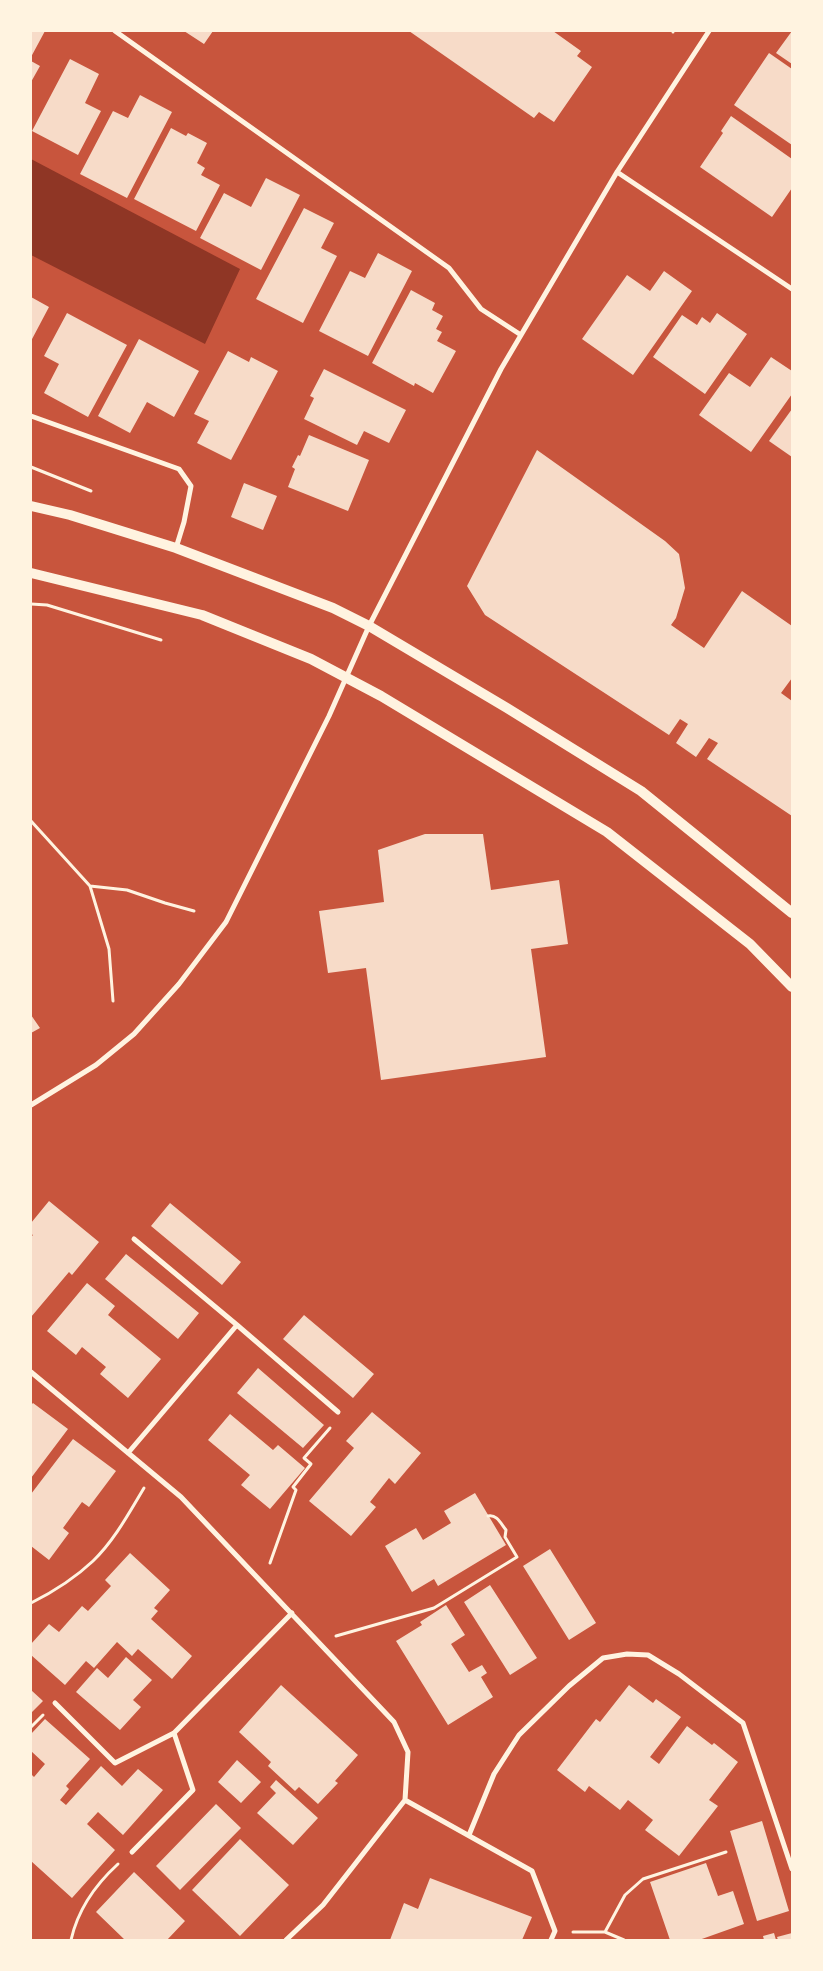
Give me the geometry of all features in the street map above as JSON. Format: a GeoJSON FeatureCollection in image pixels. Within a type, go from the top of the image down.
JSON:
{"type":"FeatureCollection","features":[{"type":"Feature","properties":{"kind":"main road"},"geometry":{"type":"LineString","coordinates":[[31,506],[70,515],[176,548],[333,608],[369,626],[500,703],[641,791],[792,913]]}},
{"type":"Feature","properties":{"kind":"main road"},"geometry":{"type":"LineString","coordinates":[[31,573],[202,615],[311,659],[345,677],[389,701],[608,832],[750,944],[792,987]]}},
{"type":"Feature","properties":{"kind":"street"},"geometry":{"type":"LineString","coordinates":[[115,31],[449,268],[481,309],[521,335]]}},
{"type":"Feature","properties":{"kind":"street"},"geometry":{"type":"LineString","coordinates":[[31,1105],[96,1065],[134,1034],[179,984],[226,922],[329,716],[369,626],[463,442],[521,335],[617,172],[709,31]]}},
{"type":"Feature","properties":{"kind":"street"},"geometry":{"type":"LineString","coordinates":[[617,172],[792,289]]}},
{"type":"Feature","properties":{"kind":"street"},"geometry":{"type":"LineString","coordinates":[[31,416],[179,469],[191,486],[184,522],[176,548]]}},
{"type":"Feature","properties":{"kind":"street"},"geometry":{"type":"LineString","coordinates":[[134,1239],[338,1412]]}},
{"type":"Feature","properties":{"kind":"street"},"geometry":{"type":"LineString","coordinates":[[128,1452],[237,1325]]}},
{"type":"Feature","properties":{"kind":"street"},"geometry":{"type":"LineString","coordinates":[[31,1372],[181,1497],[394,1722],[408,1752],[405,1800],[323,1906],[286,1940]]}},
{"type":"Feature","properties":{"kind":"street"},"geometry":{"type":"LineString","coordinates":[[55,1704],[115,1763],[174,1732],[292,1613]]}},
{"type":"Feature","properties":{"kind":"street"},"geometry":{"type":"LineString","coordinates":[[469,1836],[494,1774],[519,1735],[569,1686],[603,1658],[627,1654],[648,1655],[679,1674],[743,1723],[792,1868]]}},
{"type":"Feature","properties":{"kind":"street"},"geometry":{"type":"LineString","coordinates":[[132,1852],[193,1790],[174,1732]]}},
{"type":"Feature","properties":{"kind":"street"},"geometry":{"type":"LineString","coordinates":[[405,1800],[532,1871],[555,1931],[551,1940]]}},
{"type":"Feature","properties":{"kind":"path"},"geometry":{"type":"LineString","coordinates":[[31,467],[91,491]]}},
{"type":"Feature","properties":{"kind":"path"},"geometry":{"type":"LineString","coordinates":[[31,604],[47,605],[160,640]]}},
{"type":"Feature","properties":{"kind":"path"},"geometry":{"type":"LineString","coordinates":[[31,822],[90,886],[109,950],[113,1001]]}},
{"type":"Feature","properties":{"kind":"path"},"geometry":{"type":"LineString","coordinates":[[90,886],[127,890],[165,904],[194,911]]}},
{"type":"Feature","properties":{"kind":"path"},"geometry":{"type":"LineString","coordinates":[[263,1583],[296,1490],[293,1487],[311,1464],[304,1458],[342,1415],[338,1412]]}},
{"type":"Feature","properties":{"kind":"path"},"geometry":{"type":"LineString","coordinates":[[31,1603],[49,1594],[93,1561],[121,1526],[153,1473]]}},
{"type":"Feature","properties":{"kind":"path"},"geometry":{"type":"LineString","coordinates":[[320,1642],[422,1610],[434,1608],[517,1557],[505,1537],[506,1530],[497,1518],[488,1516]]}},
{"type":"Feature","properties":{"kind":"path"},"geometry":{"type":"LineString","coordinates":[[71,1940],[86,1900],[102,1879],[132,1852]]}},
{"type":"Feature","properties":{"kind":"path"},"geometry":{"type":"LineString","coordinates":[[605,1932],[625,1894],[643,1879],[726,1852]]}},
{"type":"Feature","properties":{"kind":"path"},"geometry":{"type":"LineString","coordinates":[[555,1931],[605,1932],[624,1940]]}},
{"type":"Feature","properties":{"kind":"shaded area"},"geometry":{"type":"Polygon","coordinates":[[[31,159],[240,269],[205,344],[31,255],[31,159]]]}},
{"type":"Feature","properties":{"kind":"building"},"geometry":{"type":"Polygon","coordinates":[[[31,31],[45,31],[31,57],[31,31]]]}},
{"type":"Feature","properties":{"kind":"building"},"geometry":{"type":"Polygon","coordinates":[[[184,31],[213,31],[204,44],[184,31]]]}},
{"type":"Feature","properties":{"kind":"building"},"geometry":{"type":"Polygon","coordinates":[[[409,31],[553,31],[581,51],[577,56],[592,67],[554,122],[539,112],[534,118],[409,31]]]}},
{"type":"Feature","properties":{"kind":"building"},"geometry":{"type":"Polygon","coordinates":[[[792,31],[792,64],[776,53],[792,31]]]}},
{"type":"Feature","properties":{"kind":"building"},"geometry":{"type":"Polygon","coordinates":[[[769,53],[792,69],[792,145],[734,105],[769,53]]]}},
{"type":"Feature","properties":{"kind":"building"},"geometry":{"type":"Polygon","coordinates":[[[70,59],[99,74],[85,103],[101,111],[78,155],[32,131],[70,59]]]}},
{"type":"Feature","properties":{"kind":"building"},"geometry":{"type":"Polygon","coordinates":[[[31,61],[40,66],[31,82],[31,61]]]}},
{"type":"Feature","properties":{"kind":"building"},"geometry":{"type":"Polygon","coordinates":[[[140,95],[172,112],[127,198],[80,174],[113,111],[128,118],[140,95]]]}},
{"type":"Feature","properties":{"kind":"building"},"geometry":{"type":"Polygon","coordinates":[[[731,116],[792,159],[792,188],[772,217],[700,167],[723,133],[721,131],[731,116]]]}},
{"type":"Feature","properties":{"kind":"building"},"geometry":{"type":"Polygon","coordinates":[[[171,128],[186,136],[188,133],[207,143],[197,163],[205,168],[201,175],[220,185],[196,231],[134,199],[171,128]]]}},
{"type":"Feature","properties":{"kind":"building"},"geometry":{"type":"Polygon","coordinates":[[[266,178],[300,195],[261,270],[200,238],[224,193],[251,207],[266,178]]]}},
{"type":"Feature","properties":{"kind":"building"},"geometry":{"type":"Polygon","coordinates":[[[304,208],[334,223],[321,248],[337,256],[303,323],[256,299],[304,208]]]}},
{"type":"Feature","properties":{"kind":"building"},"geometry":{"type":"Polygon","coordinates":[[[378,253],[412,271],[368,356],[319,331],[350,271],[365,278],[378,253]]]}},
{"type":"Feature","properties":{"kind":"building"},"geometry":{"type":"Polygon","coordinates":[[[664,271],[692,291],[633,375],[582,339],[627,275],[650,291],[664,271]]]}},
{"type":"Feature","properties":{"kind":"building"},"geometry":{"type":"Polygon","coordinates":[[[411,290],[435,303],[432,310],[443,316],[436,329],[442,332],[437,341],[456,351],[433,393],[415,383],[414,386],[372,363],[411,290]]]}},
{"type":"Feature","properties":{"kind":"building"},"geometry":{"type":"Polygon","coordinates":[[[31,297],[49,307],[31,341],[31,297]]]}},
{"type":"Feature","properties":{"kind":"building"},"geometry":{"type":"Polygon","coordinates":[[[67,313],[127,345],[88,417],[44,393],[59,364],[44,356],[67,313]]]}},
{"type":"Feature","properties":{"kind":"building"},"geometry":{"type":"Polygon","coordinates":[[[717,313],[747,334],[705,394],[653,357],[682,315],[697,325],[702,317],[710,323],[717,313]]]}},
{"type":"Feature","properties":{"kind":"building"},"geometry":{"type":"Polygon","coordinates":[[[139,339],[199,371],[174,417],[147,402],[130,433],[98,416],[139,339]]]}},
{"type":"Feature","properties":{"kind":"building"},"geometry":{"type":"Polygon","coordinates":[[[228,351],[249,362],[251,357],[278,371],[231,460],[197,443],[209,421],[194,414],[228,351]]]}},
{"type":"Feature","properties":{"kind":"building"},"geometry":{"type":"Polygon","coordinates":[[[771,357],[792,371],[792,394],[751,452],[699,415],[729,373],[750,387],[771,357]]]}},
{"type":"Feature","properties":{"kind":"building"},"geometry":{"type":"Polygon","coordinates":[[[324,369],[406,410],[389,443],[364,431],[357,445],[304,419],[314,398],[310,396],[324,369]]]}},
{"type":"Feature","properties":{"kind":"building"},"geometry":{"type":"Polygon","coordinates":[[[792,409],[792,457],[769,441],[792,409]]]}},
{"type":"Feature","properties":{"kind":"building"},"geometry":{"type":"Polygon","coordinates":[[[309,435],[369,460],[348,511],[288,487],[295,469],[292,467],[298,455],[300,456],[309,435]]]}},
{"type":"Feature","properties":{"kind":"building"},"geometry":{"type":"Polygon","coordinates":[[[537,450],[665,541],[679,554],[685,588],[676,618],[671,625],[704,648],[742,591],[792,626],[792,678],[781,693],[792,701],[792,816],[707,759],[718,743],[709,738],[696,757],[676,743],[688,724],[680,719],[669,735],[485,615],[467,586],[537,450]]]}},
{"type":"Feature","properties":{"kind":"building"},"geometry":{"type":"Polygon","coordinates":[[[244,483],[277,496],[263,530],[231,517],[244,483]]]}},
{"type":"Feature","properties":{"kind":"building"},"geometry":{"type":"Polygon","coordinates":[[[425,834],[483,834],[491,890],[559,880],[568,944],[531,949],[546,1057],[381,1080],[366,968],[328,973],[319,911],[384,902],[378,850],[425,834]]]}},
{"type":"Feature","properties":{"kind":"building"},"geometry":{"type":"Polygon","coordinates":[[[31,1015],[40,1028],[31,1033],[31,1015]]]}},
{"type":"Feature","properties":{"kind":"building"},"geometry":{"type":"Polygon","coordinates":[[[49,1201],[99,1242],[72,1275],[69,1272],[31,1317],[31,1237],[33,1235],[31,1234],[31,1223],[49,1201]]]}},
{"type":"Feature","properties":{"kind":"building"},"geometry":{"type":"Polygon","coordinates":[[[170,1203],[241,1262],[222,1285],[151,1226],[170,1203]]]}},
{"type":"Feature","properties":{"kind":"building"},"geometry":{"type":"Polygon","coordinates":[[[126,1254],[199,1313],[178,1339],[105,1279],[126,1254]]]}},
{"type":"Feature","properties":{"kind":"building"},"geometry":{"type":"Polygon","coordinates":[[[87,1283],[115,1306],[108,1315],[161,1359],[128,1398],[100,1374],[106,1367],[82,1347],[76,1355],[47,1331],[87,1283]]]}},
{"type":"Feature","properties":{"kind":"building"},"geometry":{"type":"Polygon","coordinates":[[[304,1315],[374,1374],[353,1398],[283,1339],[304,1315]]]}},
{"type":"Feature","properties":{"kind":"building"},"geometry":{"type":"Polygon","coordinates":[[[258,1368],[324,1425],[303,1448],[237,1393],[258,1368]]]}},
{"type":"Feature","properties":{"kind":"building"},"geometry":{"type":"Polygon","coordinates":[[[33,1403],[68,1429],[31,1478],[31,1405],[33,1403]]]}},
{"type":"Feature","properties":{"kind":"building"},"geometry":{"type":"Polygon","coordinates":[[[372,1412],[421,1453],[395,1484],[389,1478],[370,1502],[376,1507],[351,1536],[309,1501],[354,1448],[346,1441],[372,1412]]]}},
{"type":"Feature","properties":{"kind":"building"},"geometry":{"type":"Polygon","coordinates":[[[230,1414],[273,1450],[278,1445],[305,1468],[270,1509],[241,1485],[250,1475],[208,1440],[230,1414]]]}},
{"type":"Feature","properties":{"kind":"building"},"geometry":{"type":"Polygon","coordinates":[[[73,1439],[116,1471],[89,1507],[82,1502],[63,1528],[69,1533],[49,1560],[31,1546],[31,1494],[73,1439]]]}},
{"type":"Feature","properties":{"kind":"building"},"geometry":{"type":"Polygon","coordinates":[[[475,1493],[506,1545],[438,1586],[434,1579],[412,1592],[385,1546],[416,1528],[423,1540],[451,1523],[444,1511],[475,1493]]]}},
{"type":"Feature","properties":{"kind":"building"},"geometry":{"type":"Polygon","coordinates":[[[550,1549],[596,1623],[569,1640],[523,1566],[550,1549]]]}},
{"type":"Feature","properties":{"kind":"building"},"geometry":{"type":"Polygon","coordinates":[[[130,1553],[170,1590],[154,1608],[158,1611],[151,1619],[192,1656],[172,1679],[138,1649],[132,1656],[117,1642],[94,1668],[86,1661],[65,1685],[31,1655],[31,1644],[49,1624],[59,1632],[82,1606],[88,1611],[111,1586],[105,1580],[130,1553]]]}},
{"type":"Feature","properties":{"kind":"building"},"geometry":{"type":"Polygon","coordinates":[[[490,1585],[537,1658],[510,1675],[464,1602],[490,1585]]]}},
{"type":"Feature","properties":{"kind":"building"},"geometry":{"type":"Polygon","coordinates":[[[446,1605],[465,1635],[451,1644],[469,1672],[482,1665],[487,1673],[481,1677],[493,1697],[448,1725],[396,1641],[422,1625],[420,1622],[446,1605]]]}},
{"type":"Feature","properties":{"kind":"building"},"geometry":{"type":"Polygon","coordinates":[[[126,1657],[152,1680],[133,1700],[141,1707],[120,1730],[76,1692],[97,1668],[108,1678],[126,1657]]]}},
{"type":"Feature","properties":{"kind":"building"},"geometry":{"type":"Polygon","coordinates":[[[281,1685],[358,1755],[335,1781],[338,1783],[318,1804],[299,1787],[295,1791],[268,1766],[271,1762],[239,1732],[281,1685]]]}},
{"type":"Feature","properties":{"kind":"building"},"geometry":{"type":"Polygon","coordinates":[[[629,1685],[653,1703],[656,1699],[681,1717],[650,1757],[659,1764],[687,1726],[712,1745],[714,1743],[738,1762],[709,1800],[718,1806],[679,1856],[645,1830],[653,1820],[628,1800],[620,1810],[589,1786],[585,1792],[557,1770],[596,1719],[600,1722],[629,1685]]]}},
{"type":"Feature","properties":{"kind":"building"},"geometry":{"type":"Polygon","coordinates":[[[31,1690],[43,1701],[31,1713],[31,1690]]]}},
{"type":"Feature","properties":{"kind":"building"},"geometry":{"type":"Polygon","coordinates":[[[45,1719],[90,1759],[66,1786],[69,1789],[60,1800],[66,1805],[101,1766],[122,1786],[138,1769],[163,1790],[123,1835],[98,1812],[87,1824],[115,1850],[72,1898],[31,1861],[31,1774],[34,1777],[45,1764],[31,1751],[31,1734],[45,1719]]]}},
{"type":"Feature","properties":{"kind":"building"},"geometry":{"type":"Polygon","coordinates":[[[237,1760],[261,1782],[241,1803],[218,1782],[237,1760]]]}},
{"type":"Feature","properties":{"kind":"building"},"geometry":{"type":"Polygon","coordinates":[[[276,1780],[318,1818],[293,1845],[257,1813],[276,1793],[270,1787],[276,1780]]]}},
{"type":"Feature","properties":{"kind":"building"},"geometry":{"type":"Polygon","coordinates":[[[216,1804],[241,1828],[180,1890],[156,1866],[216,1804]]]}},
{"type":"Feature","properties":{"kind":"building"},"geometry":{"type":"Polygon","coordinates":[[[762,1821],[789,1911],[757,1921],[730,1831],[762,1821]]]}},
{"type":"Feature","properties":{"kind":"building"},"geometry":{"type":"Polygon","coordinates":[[[240,1839],[289,1885],[240,1936],[192,1890],[240,1839]]]}},
{"type":"Feature","properties":{"kind":"building"},"geometry":{"type":"Polygon","coordinates":[[[706,1863],[718,1896],[733,1891],[744,1924],[699,1940],[670,1940],[650,1882],[706,1863]]]}},
{"type":"Feature","properties":{"kind":"building"},"geometry":{"type":"Polygon","coordinates":[[[134,1872],[185,1921],[167,1940],[125,1940],[96,1912],[134,1872]]]}},
{"type":"Feature","properties":{"kind":"building"},"geometry":{"type":"Polygon","coordinates":[[[430,1878],[532,1917],[522,1940],[390,1940],[404,1903],[418,1909],[430,1878]]]}},
{"type":"Feature","properties":{"kind":"building"},"geometry":{"type":"Polygon","coordinates":[[[774,1933],[776,1940],[764,1940],[763,1936],[774,1933]]]}},
{"type":"Feature","properties":{"kind":"building"},"geometry":{"type":"Polygon","coordinates":[[[792,1933],[792,1940],[778,1940],[777,1937],[792,1933]]]}}]}
